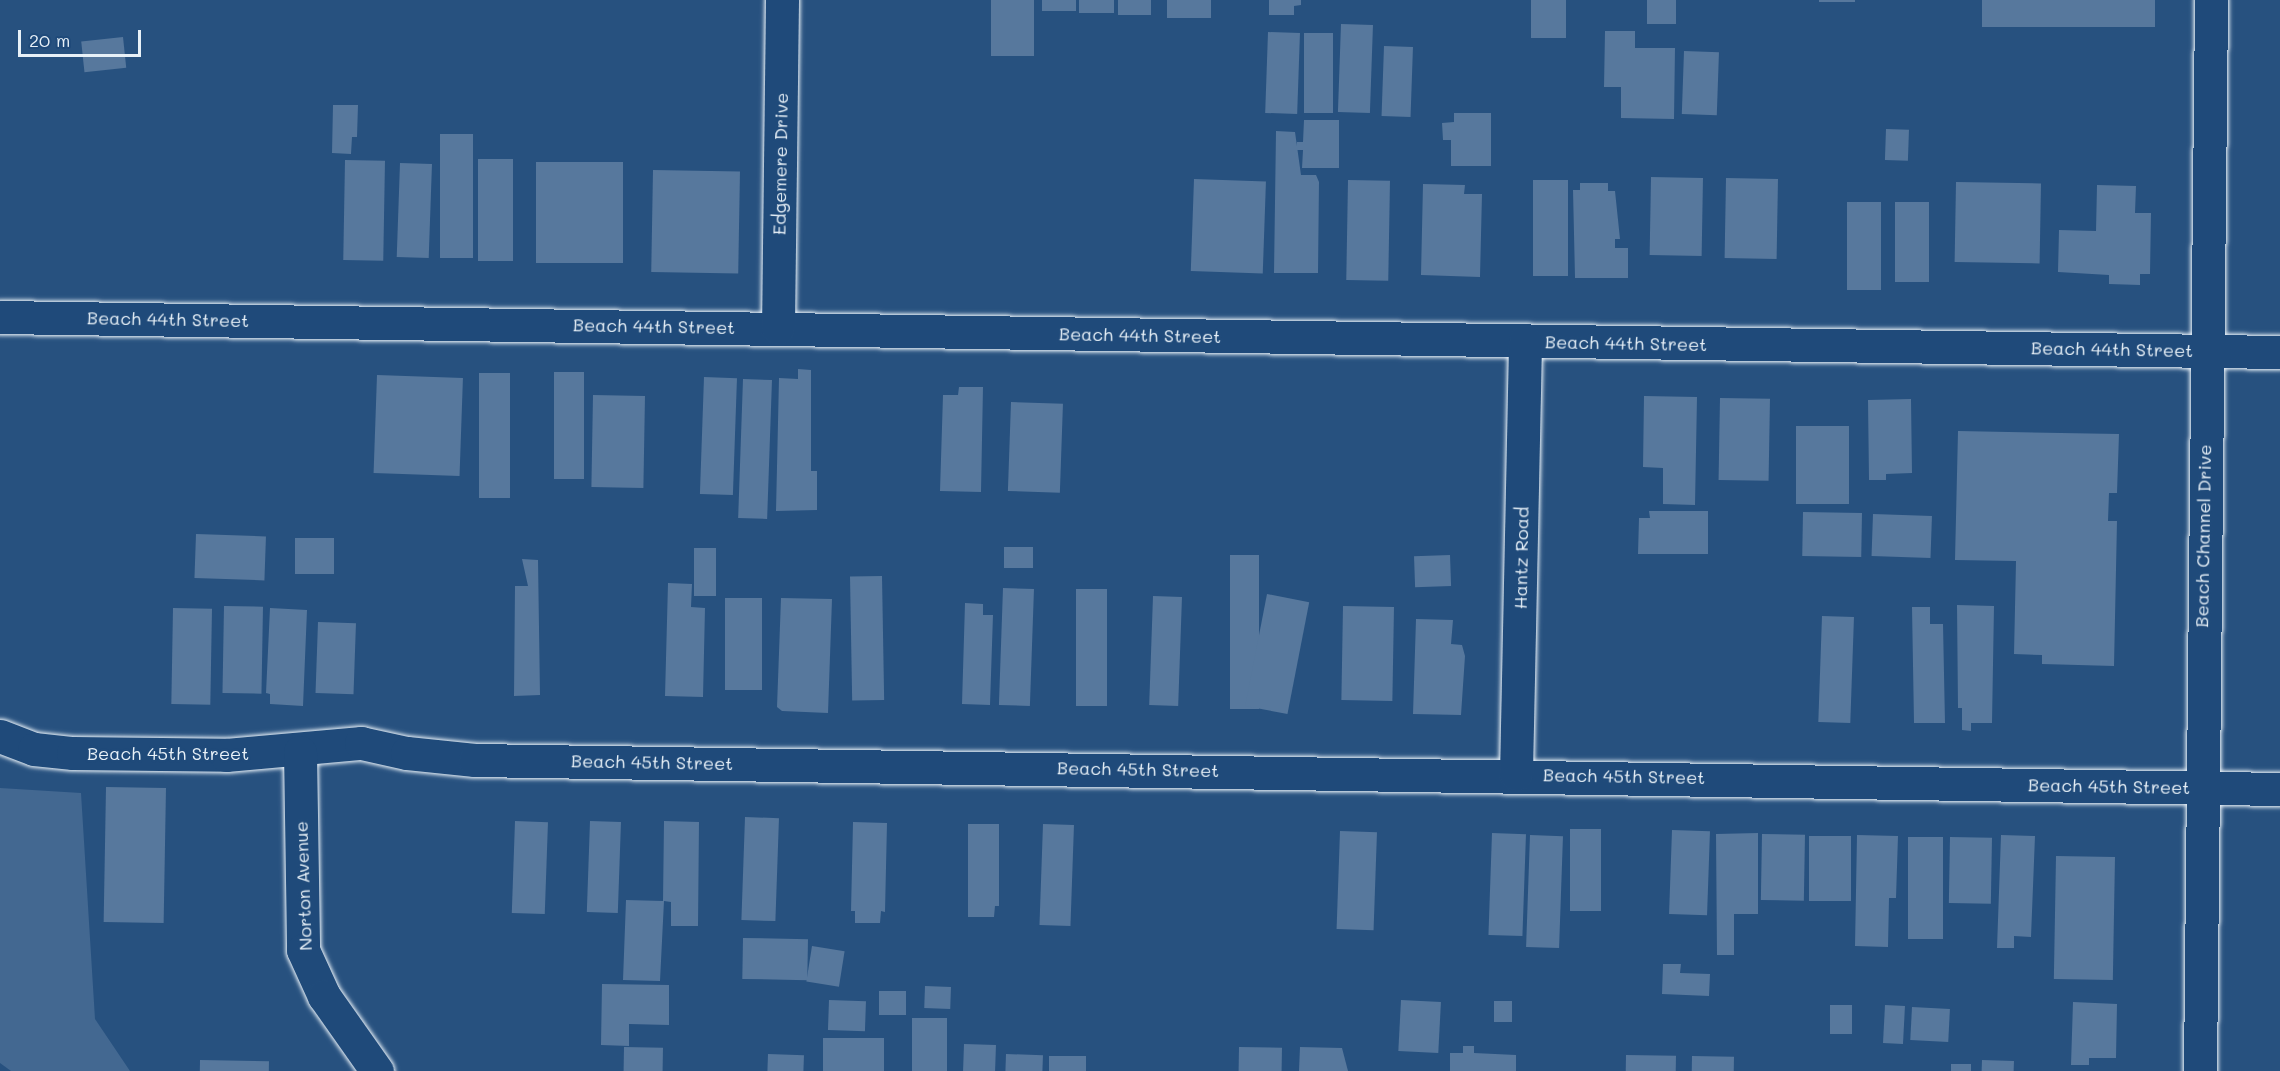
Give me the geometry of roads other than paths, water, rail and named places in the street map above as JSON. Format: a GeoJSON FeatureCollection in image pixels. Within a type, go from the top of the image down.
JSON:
{"type":"FeatureCollection","features":[{"type":"Feature","properties":{"kind":"street","name":"Edgemere Drive"},"geometry":{"type":"LineString","coordinates":[[778,328],[782,0]]}},
{"type":"Feature","properties":{"kind":"street","name":"Beach Channel Drive"},"geometry":{"type":"LineString","coordinates":[[2200,1071],[2211,0]]}},
{"type":"Feature","properties":{"kind":"street","name":"Beach 44th Street"},"geometry":{"type":"LineString","coordinates":[[0,317],[2280,352]]}},
{"type":"Feature","properties":{"kind":"street","name":"Hantz Road"},"geometry":{"type":"LineString","coordinates":[[1516,774],[1525,341]]}},
{"type":"Feature","properties":{"kind":"street","name":"Beach 45th Street"},"geometry":{"type":"LineString","coordinates":[[0,736],[34,749],[73,753],[300,752],[361,743],[407,753],[475,760],[1516,774],[2280,789]]}},
{"type":"Feature","properties":{"kind":"street","name":"Norton Avenue"},"geometry":{"type":"LineString","coordinates":[[300,752],[303,950],[324,996],[377,1071]]}}]}
